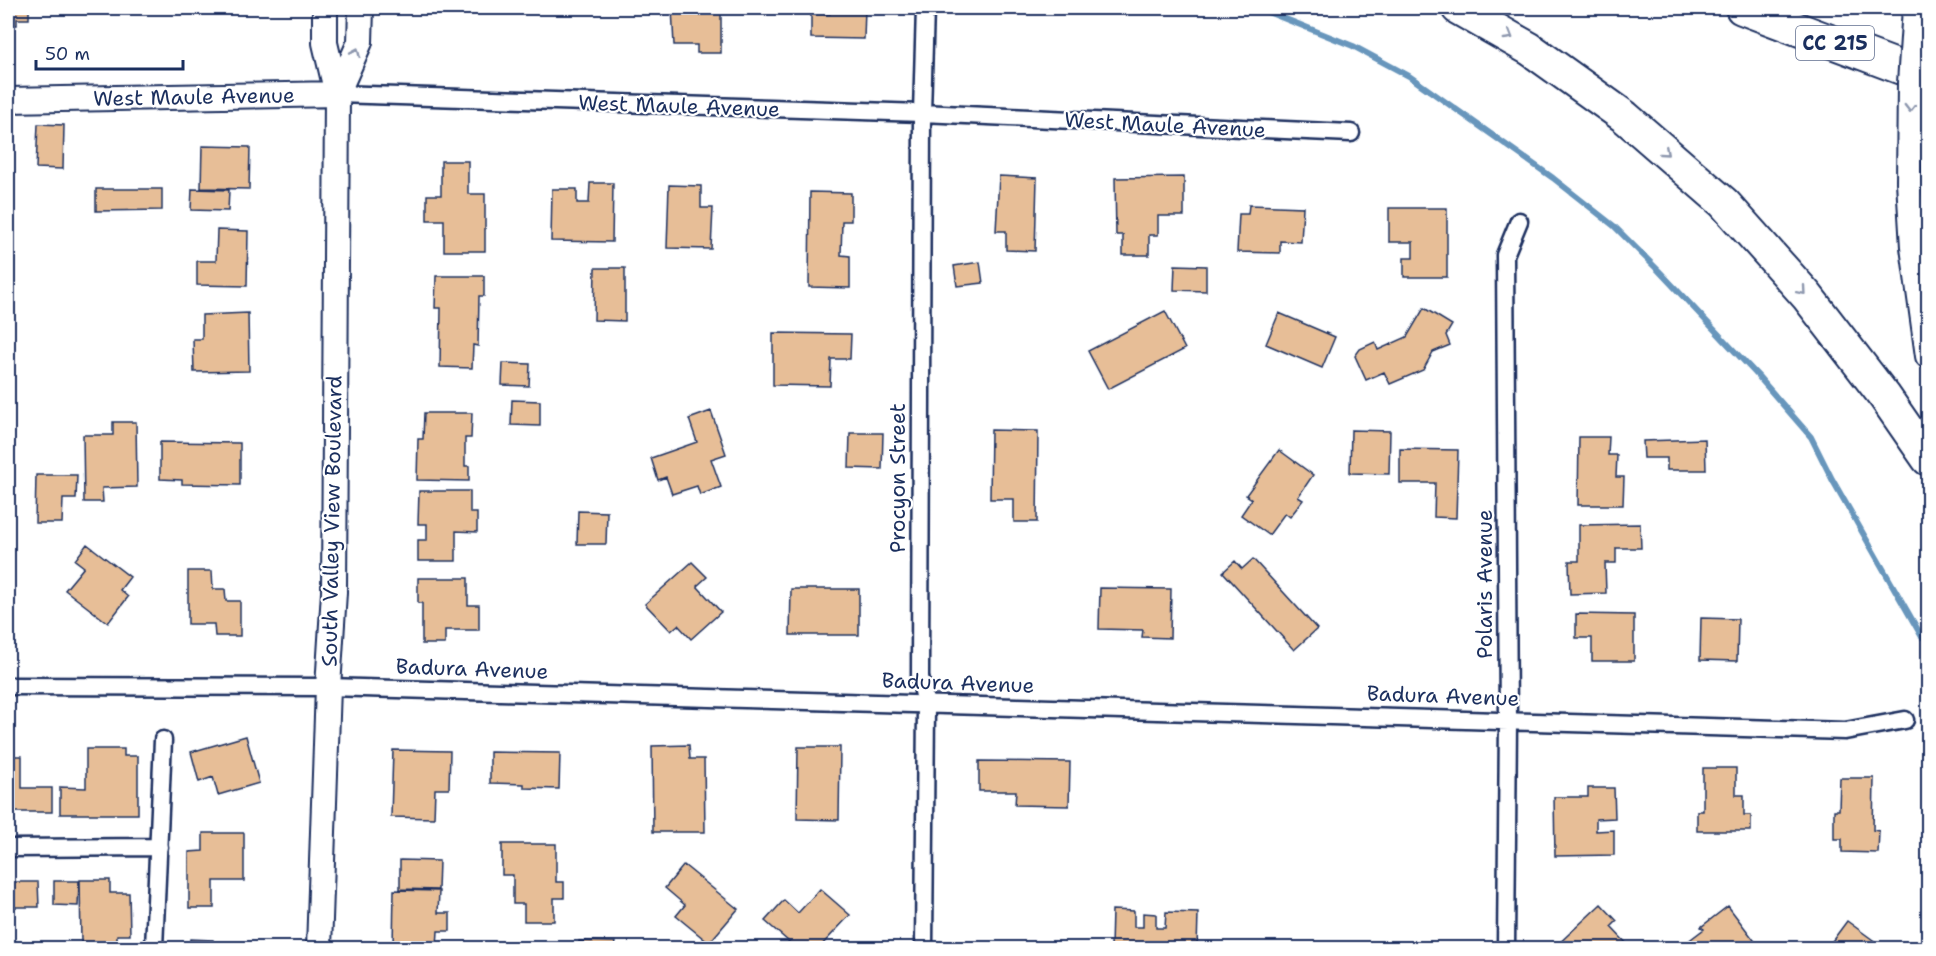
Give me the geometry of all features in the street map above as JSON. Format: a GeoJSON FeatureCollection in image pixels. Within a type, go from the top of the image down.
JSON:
{"type":"FeatureCollection","features":[{"type":"Feature","properties":{"kind":"highway"},"geometry":{"type":"LineString","coordinates":[[1458,8],[1530,49],[1625,117],[1724,203],[1807,296],[1885,397],[1929,459]]}},
{"type":"Feature","properties":{"kind":"highway","name":"CC 215"},"geometry":{"type":"LineString","coordinates":[[1742,8],[1929,78]]}},
{"type":"Feature","properties":{"kind":"highway"},"geometry":{"type":"LineString","coordinates":[[1902,8],[1929,18]]}},
{"type":"Feature","properties":{"kind":"main road","name":"South Valley View Boulevard"},"geometry":{"type":"LineString","coordinates":[[320,948],[328,687],[334,592],[337,94],[325,43],[326,8]]}},
{"type":"Feature","properties":{"kind":"main road","name":"South Valley View Boulevard"},"geometry":{"type":"LineString","coordinates":[[337,94],[360,42],[361,8]]}},
{"type":"Feature","properties":{"kind":"main road"},"geometry":{"type":"LineString","coordinates":[[1915,8],[1910,83],[1910,182],[1913,248],[1929,356]]}},
{"type":"Feature","properties":{"kind":"main road","name":"West Maule Avenue"},"geometry":{"type":"LineString","coordinates":[[8,100],[337,94]]}},
{"type":"Feature","properties":{"kind":"street","name":"Procyon Street"},"geometry":{"type":"LineString","coordinates":[[924,948],[926,705],[920,677],[922,114],[925,8]]}},
{"type":"Feature","properties":{"kind":"street","name":"West Maule Avenue"},"geometry":{"type":"LineString","coordinates":[[337,94],[922,114],[1351,133]]}},
{"type":"Feature","properties":{"kind":"street","name":"Polaris Avenue"},"geometry":{"type":"LineString","coordinates":[[1506,948],[1508,721],[1505,255],[1519,221]]}},
{"type":"Feature","properties":{"kind":"street","name":"Badura Avenue"},"geometry":{"type":"LineString","coordinates":[[8,686],[328,687],[1845,731],[1905,720]]}},
{"type":"Feature","properties":{"kind":"street"},"geometry":{"type":"LineString","coordinates":[[154,948],[163,740]]}},
{"type":"Feature","properties":{"kind":"street"},"geometry":{"type":"LineString","coordinates":[[8,848],[159,847]]}},
{"type":"Feature","properties":{"kind":"building"},"geometry":{"type":"Polygon","coordinates":[[[8,8],[29,8],[29,19],[17,19],[17,25],[8,25],[8,8]]]}},
{"type":"Feature","properties":{"kind":"building"},"geometry":{"type":"Polygon","coordinates":[[[672,8],[721,8],[721,53],[697,53],[697,45],[674,45],[672,8]]]}},
{"type":"Feature","properties":{"kind":"building"},"geometry":{"type":"Polygon","coordinates":[[[830,8],[865,8],[864,39],[811,38],[811,14],[830,14],[830,8]]]}},
{"type":"Feature","properties":{"kind":"building"},"geometry":{"type":"Polygon","coordinates":[[[38,124],[64,125],[63,169],[36,168],[38,124]]]}},
{"type":"Feature","properties":{"kind":"building"},"geometry":{"type":"Polygon","coordinates":[[[202,146],[250,147],[249,189],[201,188],[202,146]]]}},
{"type":"Feature","properties":{"kind":"building"},"geometry":{"type":"Polygon","coordinates":[[[441,161],[468,161],[468,194],[485,194],[485,251],[444,251],[444,220],[427,220],[427,195],[441,195],[441,161]]]}},
{"type":"Feature","properties":{"kind":"building"},"geometry":{"type":"Polygon","coordinates":[[[999,176],[1037,178],[1035,251],[1006,250],[1006,231],[996,231],[999,176]]]}},
{"type":"Feature","properties":{"kind":"building"},"geometry":{"type":"Polygon","coordinates":[[[1184,177],[1184,216],[1158,216],[1158,235],[1149,235],[1149,255],[1123,255],[1123,235],[1116,235],[1115,178],[1184,177]]]}},
{"type":"Feature","properties":{"kind":"building"},"geometry":{"type":"Polygon","coordinates":[[[590,183],[613,183],[612,242],[551,241],[552,189],[577,189],[577,203],[589,203],[590,183]]]}},
{"type":"Feature","properties":{"kind":"building"},"geometry":{"type":"Polygon","coordinates":[[[669,185],[701,186],[701,208],[713,208],[711,249],[667,248],[669,185]]]}},
{"type":"Feature","properties":{"kind":"building"},"geometry":{"type":"Polygon","coordinates":[[[96,189],[162,189],[162,210],[96,211],[96,189]]]}},
{"type":"Feature","properties":{"kind":"building"},"geometry":{"type":"Polygon","coordinates":[[[192,189],[229,190],[228,211],[191,210],[192,189]]]}},
{"type":"Feature","properties":{"kind":"building"},"geometry":{"type":"Polygon","coordinates":[[[810,192],[851,193],[851,221],[842,221],[841,255],[850,256],[850,288],[809,287],[810,192]]]}},
{"type":"Feature","properties":{"kind":"building"},"geometry":{"type":"Polygon","coordinates":[[[1249,205],[1303,207],[1301,242],[1280,241],[1280,253],[1237,252],[1239,214],[1248,214],[1249,205]]]}},
{"type":"Feature","properties":{"kind":"building"},"geometry":{"type":"Polygon","coordinates":[[[1389,208],[1447,208],[1447,277],[1404,277],[1404,258],[1413,258],[1413,242],[1389,242],[1389,208]]]}},
{"type":"Feature","properties":{"kind":"building"},"geometry":{"type":"Polygon","coordinates":[[[217,230],[248,231],[247,286],[197,285],[197,261],[216,261],[217,230]]]}},
{"type":"Feature","properties":{"kind":"building"},"geometry":{"type":"Polygon","coordinates":[[[980,262],[983,283],[957,286],[954,266],[980,262]]]}},
{"type":"Feature","properties":{"kind":"building"},"geometry":{"type":"Polygon","coordinates":[[[1175,265],[1206,266],[1206,291],[1174,290],[1175,265]]]}},
{"type":"Feature","properties":{"kind":"building"},"geometry":{"type":"Polygon","coordinates":[[[595,268],[625,268],[625,321],[594,320],[595,268]]]}},
{"type":"Feature","properties":{"kind":"building"},"geometry":{"type":"Polygon","coordinates":[[[436,276],[484,276],[484,296],[479,296],[478,346],[473,345],[472,368],[440,367],[441,308],[435,308],[436,276]]]}},
{"type":"Feature","properties":{"kind":"building"},"geometry":{"type":"Polygon","coordinates":[[[1424,308],[1452,325],[1446,335],[1450,345],[1433,352],[1423,370],[1390,384],[1384,372],[1366,380],[1355,356],[1360,349],[1375,342],[1378,350],[1407,337],[1424,308]]]}},
{"type":"Feature","properties":{"kind":"building"},"geometry":{"type":"Polygon","coordinates":[[[1165,311],[1185,349],[1108,389],[1088,351],[1165,311]]]}},
{"type":"Feature","properties":{"kind":"building"},"geometry":{"type":"Polygon","coordinates":[[[248,313],[249,371],[194,372],[193,339],[202,339],[202,315],[248,313]]]}},
{"type":"Feature","properties":{"kind":"building"},"geometry":{"type":"Polygon","coordinates":[[[1279,313],[1335,337],[1322,368],[1266,344],[1279,313]]]}},
{"type":"Feature","properties":{"kind":"building"},"geometry":{"type":"Polygon","coordinates":[[[773,333],[851,334],[850,359],[831,359],[830,386],[773,385],[773,333]]]}},
{"type":"Feature","properties":{"kind":"building"},"geometry":{"type":"Polygon","coordinates":[[[503,363],[530,364],[529,386],[502,385],[503,363]]]}},
{"type":"Feature","properties":{"kind":"building"},"geometry":{"type":"Polygon","coordinates":[[[512,400],[540,401],[540,426],[511,425],[512,400]]]}},
{"type":"Feature","properties":{"kind":"building"},"geometry":{"type":"Polygon","coordinates":[[[711,411],[726,454],[711,459],[721,487],[700,495],[697,486],[672,494],[666,477],[658,480],[651,458],[697,442],[689,419],[711,411]]]}},
{"type":"Feature","properties":{"kind":"building"},"geometry":{"type":"Polygon","coordinates":[[[424,413],[472,413],[471,438],[465,438],[465,466],[469,466],[469,481],[417,480],[418,439],[423,439],[424,413]]]}},
{"type":"Feature","properties":{"kind":"building"},"geometry":{"type":"Polygon","coordinates":[[[113,422],[136,422],[137,487],[102,488],[103,502],[84,502],[83,435],[113,435],[113,422]]]}},
{"type":"Feature","properties":{"kind":"building"},"geometry":{"type":"Polygon","coordinates":[[[991,430],[1038,431],[1037,522],[1014,522],[1014,499],[990,499],[991,430]]]}},
{"type":"Feature","properties":{"kind":"building"},"geometry":{"type":"Polygon","coordinates":[[[1351,430],[1390,431],[1389,474],[1350,473],[1351,430]]]}},
{"type":"Feature","properties":{"kind":"building"},"geometry":{"type":"Polygon","coordinates":[[[850,433],[883,433],[882,469],[849,468],[850,433]]]}},
{"type":"Feature","properties":{"kind":"building"},"geometry":{"type":"Polygon","coordinates":[[[1579,437],[1609,437],[1608,455],[1617,455],[1616,477],[1624,477],[1623,505],[1578,505],[1579,437]]]}},
{"type":"Feature","properties":{"kind":"building"},"geometry":{"type":"Polygon","coordinates":[[[1705,439],[1706,470],[1667,470],[1667,458],[1644,458],[1643,441],[1705,439]]]}},
{"type":"Feature","properties":{"kind":"building"},"geometry":{"type":"Polygon","coordinates":[[[160,442],[240,443],[240,485],[182,484],[182,480],[160,479],[160,442]]]}},
{"type":"Feature","properties":{"kind":"building"},"geometry":{"type":"Polygon","coordinates":[[[1400,449],[1458,450],[1456,518],[1434,517],[1435,483],[1400,483],[1400,449]]]}},
{"type":"Feature","properties":{"kind":"building"},"geometry":{"type":"Polygon","coordinates":[[[1279,450],[1313,475],[1298,497],[1303,500],[1290,517],[1285,513],[1269,535],[1241,515],[1252,499],[1246,495],[1279,450]]]}},
{"type":"Feature","properties":{"kind":"building"},"geometry":{"type":"Polygon","coordinates":[[[36,475],[77,475],[76,499],[63,499],[62,523],[35,523],[36,475]]]}},
{"type":"Feature","properties":{"kind":"building"},"geometry":{"type":"Polygon","coordinates":[[[419,491],[470,491],[470,513],[477,513],[477,532],[456,531],[456,561],[418,561],[418,540],[427,540],[427,524],[418,524],[419,491]]]}},
{"type":"Feature","properties":{"kind":"building"},"geometry":{"type":"Polygon","coordinates":[[[578,511],[607,512],[606,544],[577,544],[578,511]]]}},
{"type":"Feature","properties":{"kind":"building"},"geometry":{"type":"Polygon","coordinates":[[[1640,524],[1641,548],[1616,548],[1616,563],[1605,563],[1606,593],[1570,594],[1569,561],[1579,561],[1579,525],[1640,524]]]}},
{"type":"Feature","properties":{"kind":"building"},"geometry":{"type":"Polygon","coordinates":[[[87,544],[130,577],[120,590],[128,597],[108,623],[65,590],[84,567],[75,560],[87,544]]]}},
{"type":"Feature","properties":{"kind":"building"},"geometry":{"type":"Polygon","coordinates":[[[1253,559],[1317,629],[1294,650],[1223,572],[1235,561],[1242,569],[1253,559]]]}},
{"type":"Feature","properties":{"kind":"building"},"geometry":{"type":"Polygon","coordinates":[[[692,562],[707,577],[697,586],[721,612],[691,639],[678,625],[671,631],[645,604],[692,562]]]}},
{"type":"Feature","properties":{"kind":"building"},"geometry":{"type":"Polygon","coordinates":[[[188,571],[212,571],[213,589],[225,589],[226,601],[240,601],[240,636],[215,636],[214,624],[188,624],[188,571]]]}},
{"type":"Feature","properties":{"kind":"building"},"geometry":{"type":"Polygon","coordinates":[[[418,578],[468,578],[468,605],[479,605],[479,630],[445,630],[445,644],[422,644],[422,603],[418,603],[418,578]]]}},
{"type":"Feature","properties":{"kind":"building"},"geometry":{"type":"Polygon","coordinates":[[[1100,588],[1171,589],[1170,638],[1142,637],[1143,630],[1099,629],[1100,588]]]}},
{"type":"Feature","properties":{"kind":"building"},"geometry":{"type":"Polygon","coordinates":[[[791,589],[859,589],[859,635],[790,635],[791,589]]]}},
{"type":"Feature","properties":{"kind":"building"},"geometry":{"type":"Polygon","coordinates":[[[1576,614],[1634,615],[1634,661],[1592,661],[1592,638],[1576,638],[1576,614]]]}},
{"type":"Feature","properties":{"kind":"building"},"geometry":{"type":"Polygon","coordinates":[[[1701,618],[1738,619],[1737,661],[1700,660],[1701,618]]]}},
{"type":"Feature","properties":{"kind":"building"},"geometry":{"type":"Polygon","coordinates":[[[246,736],[259,783],[218,795],[213,777],[199,782],[191,752],[246,736]]]}},
{"type":"Feature","properties":{"kind":"building"},"geometry":{"type":"Polygon","coordinates":[[[689,745],[690,759],[704,759],[705,832],[653,832],[652,746],[689,745]]]}},
{"type":"Feature","properties":{"kind":"building"},"geometry":{"type":"Polygon","coordinates":[[[798,747],[840,747],[839,820],[797,819],[798,747]]]}},
{"type":"Feature","properties":{"kind":"building"},"geometry":{"type":"Polygon","coordinates":[[[86,749],[124,749],[124,756],[138,756],[138,814],[60,814],[60,787],[86,788],[86,749]]]}},
{"type":"Feature","properties":{"kind":"building"},"geometry":{"type":"Polygon","coordinates":[[[393,750],[450,751],[449,789],[435,789],[434,818],[391,817],[393,750]]]}},
{"type":"Feature","properties":{"kind":"building"},"geometry":{"type":"Polygon","coordinates":[[[490,752],[560,753],[559,789],[524,788],[524,784],[490,783],[490,752]]]}},
{"type":"Feature","properties":{"kind":"building"},"geometry":{"type":"Polygon","coordinates":[[[8,756],[22,756],[22,788],[52,788],[52,812],[8,812],[8,756]]]}},
{"type":"Feature","properties":{"kind":"building"},"geometry":{"type":"Polygon","coordinates":[[[979,761],[1070,762],[1069,806],[1015,805],[1016,791],[979,791],[979,761]]]}},
{"type":"Feature","properties":{"kind":"building"},"geometry":{"type":"Polygon","coordinates":[[[1703,768],[1736,768],[1736,795],[1744,795],[1744,815],[1751,815],[1751,831],[1697,831],[1697,811],[1703,811],[1703,768]]]}},
{"type":"Feature","properties":{"kind":"building"},"geometry":{"type":"Polygon","coordinates":[[[1840,778],[1874,778],[1873,830],[1879,831],[1878,853],[1842,852],[1842,839],[1834,839],[1834,810],[1839,810],[1840,778]]]}},
{"type":"Feature","properties":{"kind":"building"},"geometry":{"type":"Polygon","coordinates":[[[1588,788],[1614,788],[1615,818],[1596,819],[1596,831],[1614,830],[1614,855],[1555,856],[1554,797],[1588,797],[1588,788]]]}},
{"type":"Feature","properties":{"kind":"building"},"geometry":{"type":"Polygon","coordinates":[[[203,833],[244,833],[244,881],[214,881],[214,908],[189,908],[189,852],[203,851],[203,833]]]}},
{"type":"Feature","properties":{"kind":"building"},"geometry":{"type":"Polygon","coordinates":[[[502,844],[556,844],[556,882],[564,882],[564,898],[554,898],[554,921],[524,921],[524,904],[513,904],[513,875],[502,875],[502,844]]]}},
{"type":"Feature","properties":{"kind":"building"},"geometry":{"type":"Polygon","coordinates":[[[400,860],[439,861],[438,890],[400,889],[400,860]]]}},
{"type":"Feature","properties":{"kind":"building"},"geometry":{"type":"Polygon","coordinates":[[[684,865],[738,909],[709,943],[676,916],[685,905],[665,888],[684,865]]]}},
{"type":"Feature","properties":{"kind":"building"},"geometry":{"type":"Polygon","coordinates":[[[80,880],[110,880],[110,893],[129,893],[130,935],[117,935],[117,942],[81,943],[80,880]]]}},
{"type":"Feature","properties":{"kind":"building"},"geometry":{"type":"Polygon","coordinates":[[[54,881],[79,881],[78,906],[54,905],[54,881]]]}},
{"type":"Feature","properties":{"kind":"building"},"geometry":{"type":"Polygon","coordinates":[[[8,882],[38,882],[39,907],[12,907],[12,946],[8,946],[8,882]]]}},
{"type":"Feature","properties":{"kind":"building"},"geometry":{"type":"Polygon","coordinates":[[[820,889],[850,915],[819,948],[796,948],[765,921],[784,900],[798,913],[820,889]]]}},
{"type":"Feature","properties":{"kind":"building"},"geometry":{"type":"Polygon","coordinates":[[[394,890],[439,891],[438,913],[450,913],[450,931],[438,931],[437,947],[393,947],[394,890]]]}},
{"type":"Feature","properties":{"kind":"building"},"geometry":{"type":"Polygon","coordinates":[[[1601,904],[1617,921],[1611,927],[1630,947],[1554,948],[1601,904]]]}},
{"type":"Feature","properties":{"kind":"building"},"geometry":{"type":"Polygon","coordinates":[[[1728,906],[1760,948],[1686,948],[1683,945],[1704,929],[1701,927],[1728,906]]]}},
{"type":"Feature","properties":{"kind":"building"},"geometry":{"type":"Polygon","coordinates":[[[1112,910],[1134,911],[1134,927],[1143,927],[1143,913],[1156,914],[1156,928],[1165,928],[1166,912],[1198,913],[1197,948],[1111,948],[1112,910]]]}},
{"type":"Feature","properties":{"kind":"building"},"geometry":{"type":"Polygon","coordinates":[[[1847,921],[1884,948],[1827,948],[1847,921]]]}},
{"type":"Feature","properties":{"kind":"building"},"geometry":{"type":"Polygon","coordinates":[[[190,939],[213,940],[213,948],[189,948],[190,939]]]}},
{"type":"Feature","properties":{"kind":"building"},"geometry":{"type":"Polygon","coordinates":[[[579,941],[615,942],[614,948],[579,948],[579,941]]]}},
{"type":"Feature","properties":{"kind":"waterway"},"geometry":{"type":"LineString","coordinates":[[1258,8],[1353,46],[1409,76],[1553,178],[1614,226],[1758,376],[1811,437],[1832,479],[1922,637]]}}]}
